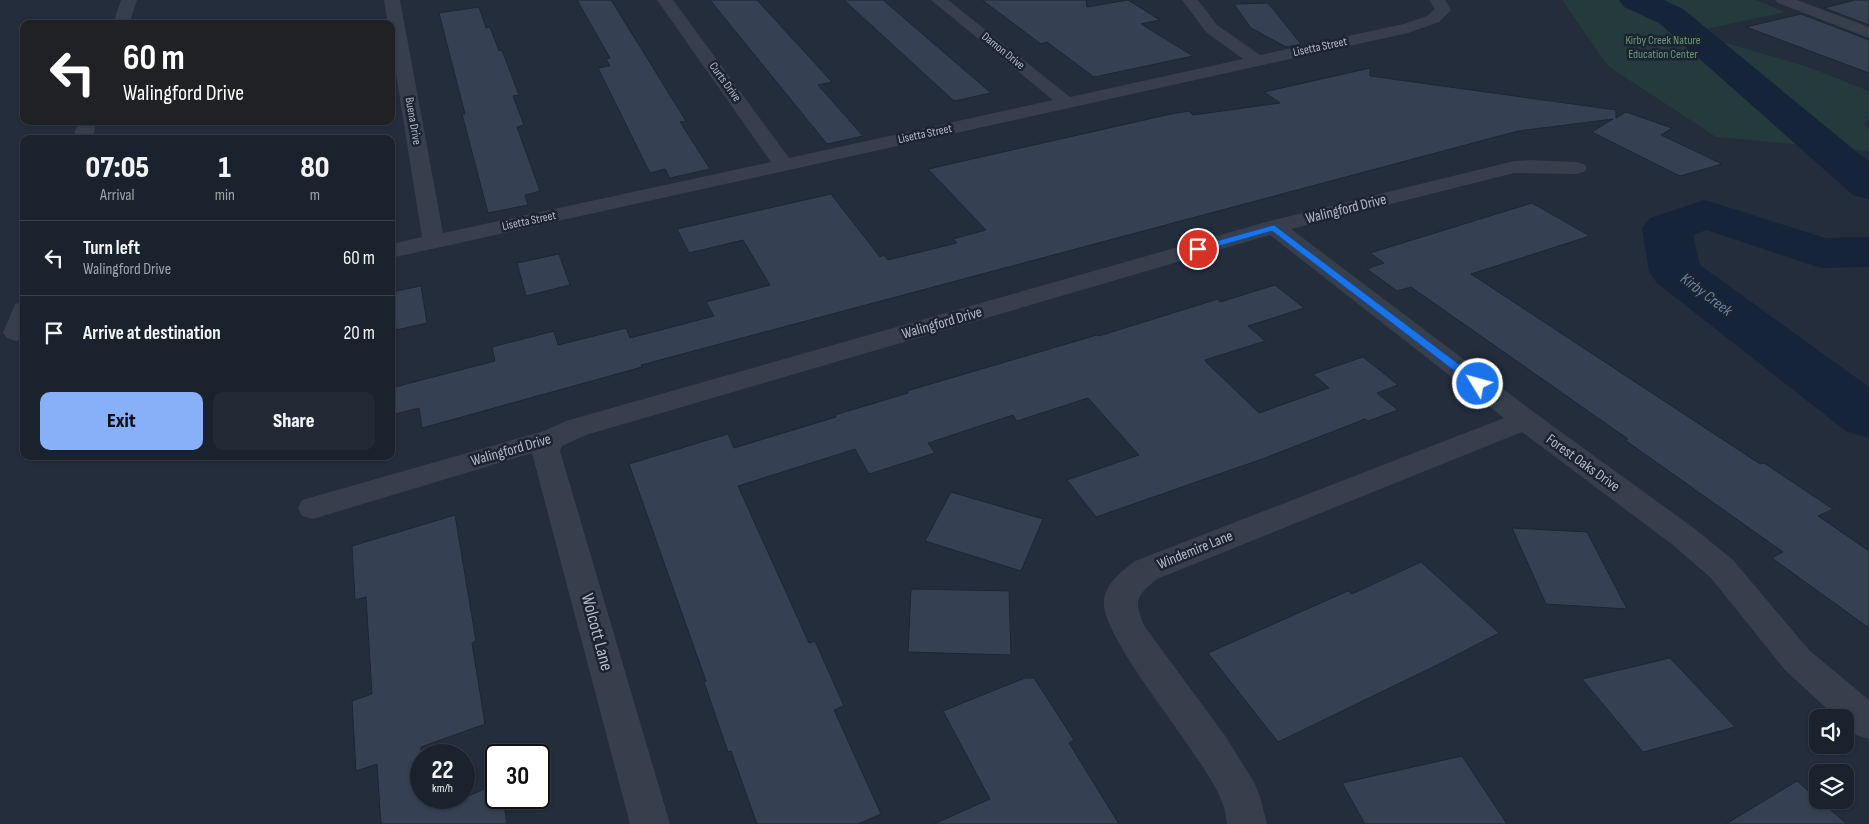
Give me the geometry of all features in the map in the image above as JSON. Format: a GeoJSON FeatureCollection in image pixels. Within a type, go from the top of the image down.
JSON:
{"type":"FeatureCollection","features":[{"type":"Feature","properties":{"kind":"street"},"geometry":{"type":"LineString","coordinates":[[122,20],[129,0]]}},
{"type":"Feature","properties":{"kind":"street","name":"Buena Drive"},"geometry":{"type":"LineString","coordinates":[[392,0],[434,242]]}},
{"type":"Feature","properties":{"kind":"street","name":"Curts Drive"},"geometry":{"type":"LineString","coordinates":[[665,0],[784,165]]}},
{"type":"Feature","properties":{"kind":"street","name":"Damon Drive"},"geometry":{"type":"LineString","coordinates":[[939,0],[1067,103]]}},
{"type":"Feature","properties":{"kind":"street"},"geometry":{"type":"LineString","coordinates":[[1190,0],[1199,16],[1214,33],[1257,61]]}},
{"type":"Feature","properties":{"kind":"street","name":"Lisetta Street"},"geometry":{"type":"LineString","coordinates":[[395,250],[1408,28],[1433,19],[1443,10],[1437,0]]}},
{"type":"Feature","properties":{"kind":"street"},"geometry":{"type":"LineString","coordinates":[[1783,0],[1869,33]]}},
{"type":"Feature","properties":{"kind":"street","name":"Walingford Drive"},"geometry":{"type":"LineString","coordinates":[[313,508],[537,442],[550,441],[576,428],[1274,228],[1514,167],[1577,168]]}},
{"type":"Feature","properties":{"kind":"street","name":"Forest Oaks Drive"},"geometry":{"type":"LineString","coordinates":[[1274,228],[1524,420],[1684,537],[1722,569],[1797,660],[1869,723]]}},
{"type":"Feature","properties":{"kind":"street"},"geometry":{"type":"LineString","coordinates":[[13,333],[20,318]]}},
{"type":"Feature","properties":{"kind":"street","name":"Windemire Lane"},"geometry":{"type":"LineString","coordinates":[[1247,824],[1241,797],[1213,749],[1132,636],[1122,616],[1120,599],[1128,582],[1146,570],[1524,420]]}},
{"type":"Feature","properties":{"kind":"street","name":"Wolcott Lane"},"geometry":{"type":"LineString","coordinates":[[550,441],[546,451],[650,824]]}},
{"type":"Feature","properties":{"kind":"green space","name":"Kirby Creek Nature Education Center"},"geometry":{"type":"Polygon","coordinates":[[[1562,0],[1756,0],[1785,12],[1706,29],[1709,38],[1808,67],[1869,91],[1869,118],[1864,124],[1869,129],[1869,151],[1716,137],[1608,66],[1562,0]]]}},
{"type":"Feature","properties":{"kind":"building"},"geometry":{"type":"Polygon","coordinates":[[[577,0],[611,0],[686,121],[680,122],[710,169],[670,178],[665,169],[650,173],[598,68],[610,66],[606,59],[610,58],[577,0]]]}},
{"type":"Feature","properties":{"kind":"building"},"geometry":{"type":"Polygon","coordinates":[[[710,0],[757,0],[832,82],[818,85],[863,136],[827,144],[710,0]]]}},
{"type":"Feature","properties":{"kind":"building"},"geometry":{"type":"Polygon","coordinates":[[[844,0],[883,0],[991,93],[954,101],[844,0]]]}},
{"type":"Feature","properties":{"kind":"building"},"geometry":{"type":"Polygon","coordinates":[[[982,0],[1086,0],[1087,7],[1128,0],[1160,20],[1141,24],[1193,56],[1094,77],[1047,42],[1041,44],[982,0]]]}},
{"type":"Feature","properties":{"kind":"building"},"geometry":{"type":"Polygon","coordinates":[[[1855,0],[1869,0],[1869,25],[1824,8],[1855,0]]]}},
{"type":"Feature","properties":{"kind":"building"},"geometry":{"type":"Polygon","coordinates":[[[1268,3],[1301,44],[1286,47],[1251,28],[1234,4],[1268,3]]]}},
{"type":"Feature","properties":{"kind":"building"},"geometry":{"type":"Polygon","coordinates":[[[479,7],[486,28],[490,27],[499,51],[502,50],[519,95],[513,96],[524,125],[517,127],[540,191],[525,195],[528,205],[488,213],[462,114],[465,114],[439,13],[479,7]]]}},
{"type":"Feature","properties":{"kind":"building"},"geometry":{"type":"Polygon","coordinates":[[[1801,14],[1869,40],[1869,73],[1746,27],[1801,14]]]}},
{"type":"Feature","properties":{"kind":"building"},"geometry":{"type":"Polygon","coordinates":[[[1370,68],[1370,76],[1616,110],[1616,118],[1626,112],[1672,128],[1661,135],[1722,164],[1680,176],[1592,132],[1613,119],[1518,131],[641,365],[642,367],[422,428],[419,408],[395,414],[395,387],[495,361],[492,347],[554,331],[558,345],[626,328],[630,338],[714,316],[706,302],[770,285],[743,240],[689,253],[677,229],[831,194],[880,257],[884,255],[888,260],[957,243],[953,239],[986,230],[928,169],[1171,114],[1189,111],[1193,115],[1280,103],[1264,92],[1370,68]]]}},
{"type":"Feature","properties":{"kind":"building"},"geometry":{"type":"Polygon","coordinates":[[[1532,203],[1590,236],[1471,274],[1760,464],[1764,463],[1833,509],[1818,516],[1869,551],[1869,628],[1772,558],[1783,552],[1625,440],[1628,439],[1411,287],[1397,291],[1367,269],[1384,263],[1370,253],[1532,203]]]}},
{"type":"Feature","properties":{"kind":"building"},"geometry":{"type":"Polygon","coordinates":[[[559,254],[570,285],[526,296],[517,263],[559,254]]]}},
{"type":"Feature","properties":{"kind":"building"},"geometry":{"type":"Polygon","coordinates":[[[1275,285],[1304,308],[1248,326],[1265,341],[1205,360],[1206,362],[1259,413],[1329,388],[1313,374],[1363,357],[1398,385],[1377,393],[1398,410],[1368,421],[1365,419],[1265,458],[1096,517],[1067,480],[1139,455],[1088,398],[1017,421],[1013,415],[928,443],[935,453],[869,474],[855,449],[738,486],[809,643],[815,641],[844,706],[834,710],[881,814],[858,824],[757,824],[731,751],[728,752],[704,682],[706,681],[629,464],[728,434],[734,448],[836,417],[835,415],[908,393],[907,391],[1097,335],[1099,336],[1218,299],[1220,302],[1275,285]]]}},
{"type":"Feature","properties":{"kind":"building"},"geometry":{"type":"Polygon","coordinates":[[[421,286],[427,323],[396,330],[395,291],[421,286]]]}},
{"type":"Feature","properties":{"kind":"building"},"geometry":{"type":"Polygon","coordinates":[[[951,492],[1043,519],[1021,571],[925,541],[951,492]]]}},
{"type":"Feature","properties":{"kind":"building"},"geometry":{"type":"Polygon","coordinates":[[[455,515],[476,641],[472,643],[485,724],[429,744],[410,744],[410,809],[475,809],[475,793],[485,789],[485,809],[505,809],[507,824],[381,824],[377,764],[356,771],[352,701],[372,694],[366,597],[355,600],[352,546],[455,515]]]}},
{"type":"Feature","properties":{"kind":"building"},"geometry":{"type":"Polygon","coordinates":[[[1512,528],[1587,532],[1627,609],[1546,604],[1512,528]]]}},
{"type":"Feature","properties":{"kind":"building"},"geometry":{"type":"Polygon","coordinates":[[[1421,562],[1499,633],[1278,742],[1208,653],[1348,591],[1352,594],[1421,562]]]}},
{"type":"Feature","properties":{"kind":"building"},"geometry":{"type":"Polygon","coordinates":[[[911,589],[1009,591],[1011,655],[908,652],[911,589]]]}},
{"type":"Feature","properties":{"kind":"building"},"geometry":{"type":"Polygon","coordinates":[[[1670,658],[1735,727],[1643,752],[1582,679],[1670,658]]]}},
{"type":"Feature","properties":{"kind":"building"},"geometry":{"type":"Polygon","coordinates":[[[1025,678],[1034,678],[1074,740],[1069,743],[1119,824],[934,824],[990,799],[943,711],[1025,678]]]}},
{"type":"Feature","properties":{"kind":"building"},"geometry":{"type":"Polygon","coordinates":[[[1462,756],[1507,824],[1365,824],[1342,783],[1462,756]]]}},
{"type":"Feature","properties":{"kind":"building"},"geometry":{"type":"Polygon","coordinates":[[[1797,781],[1809,791],[1809,809],[1830,809],[1847,824],[1726,824],[1797,781]]]}},
{"type":"Feature","properties":{"kind":"waterway","name":"Kirby Creek"},"geometry":{"type":"LineString","coordinates":[[1636,0],[1671,16],[1869,185]]}},
{"type":"Feature","properties":{"kind":"waterway","name":"Kirby Creek"},"geometry":{"type":"LineString","coordinates":[[1869,252],[1821,253],[1705,214],[1667,228],[1675,272],[1869,417]]}},
{"type":"Feature","properties":{"kind":"route"},"geometry":{"type":"LineString","coordinates":[[1198,249],[1274,228],[1478,384]]}}]}
